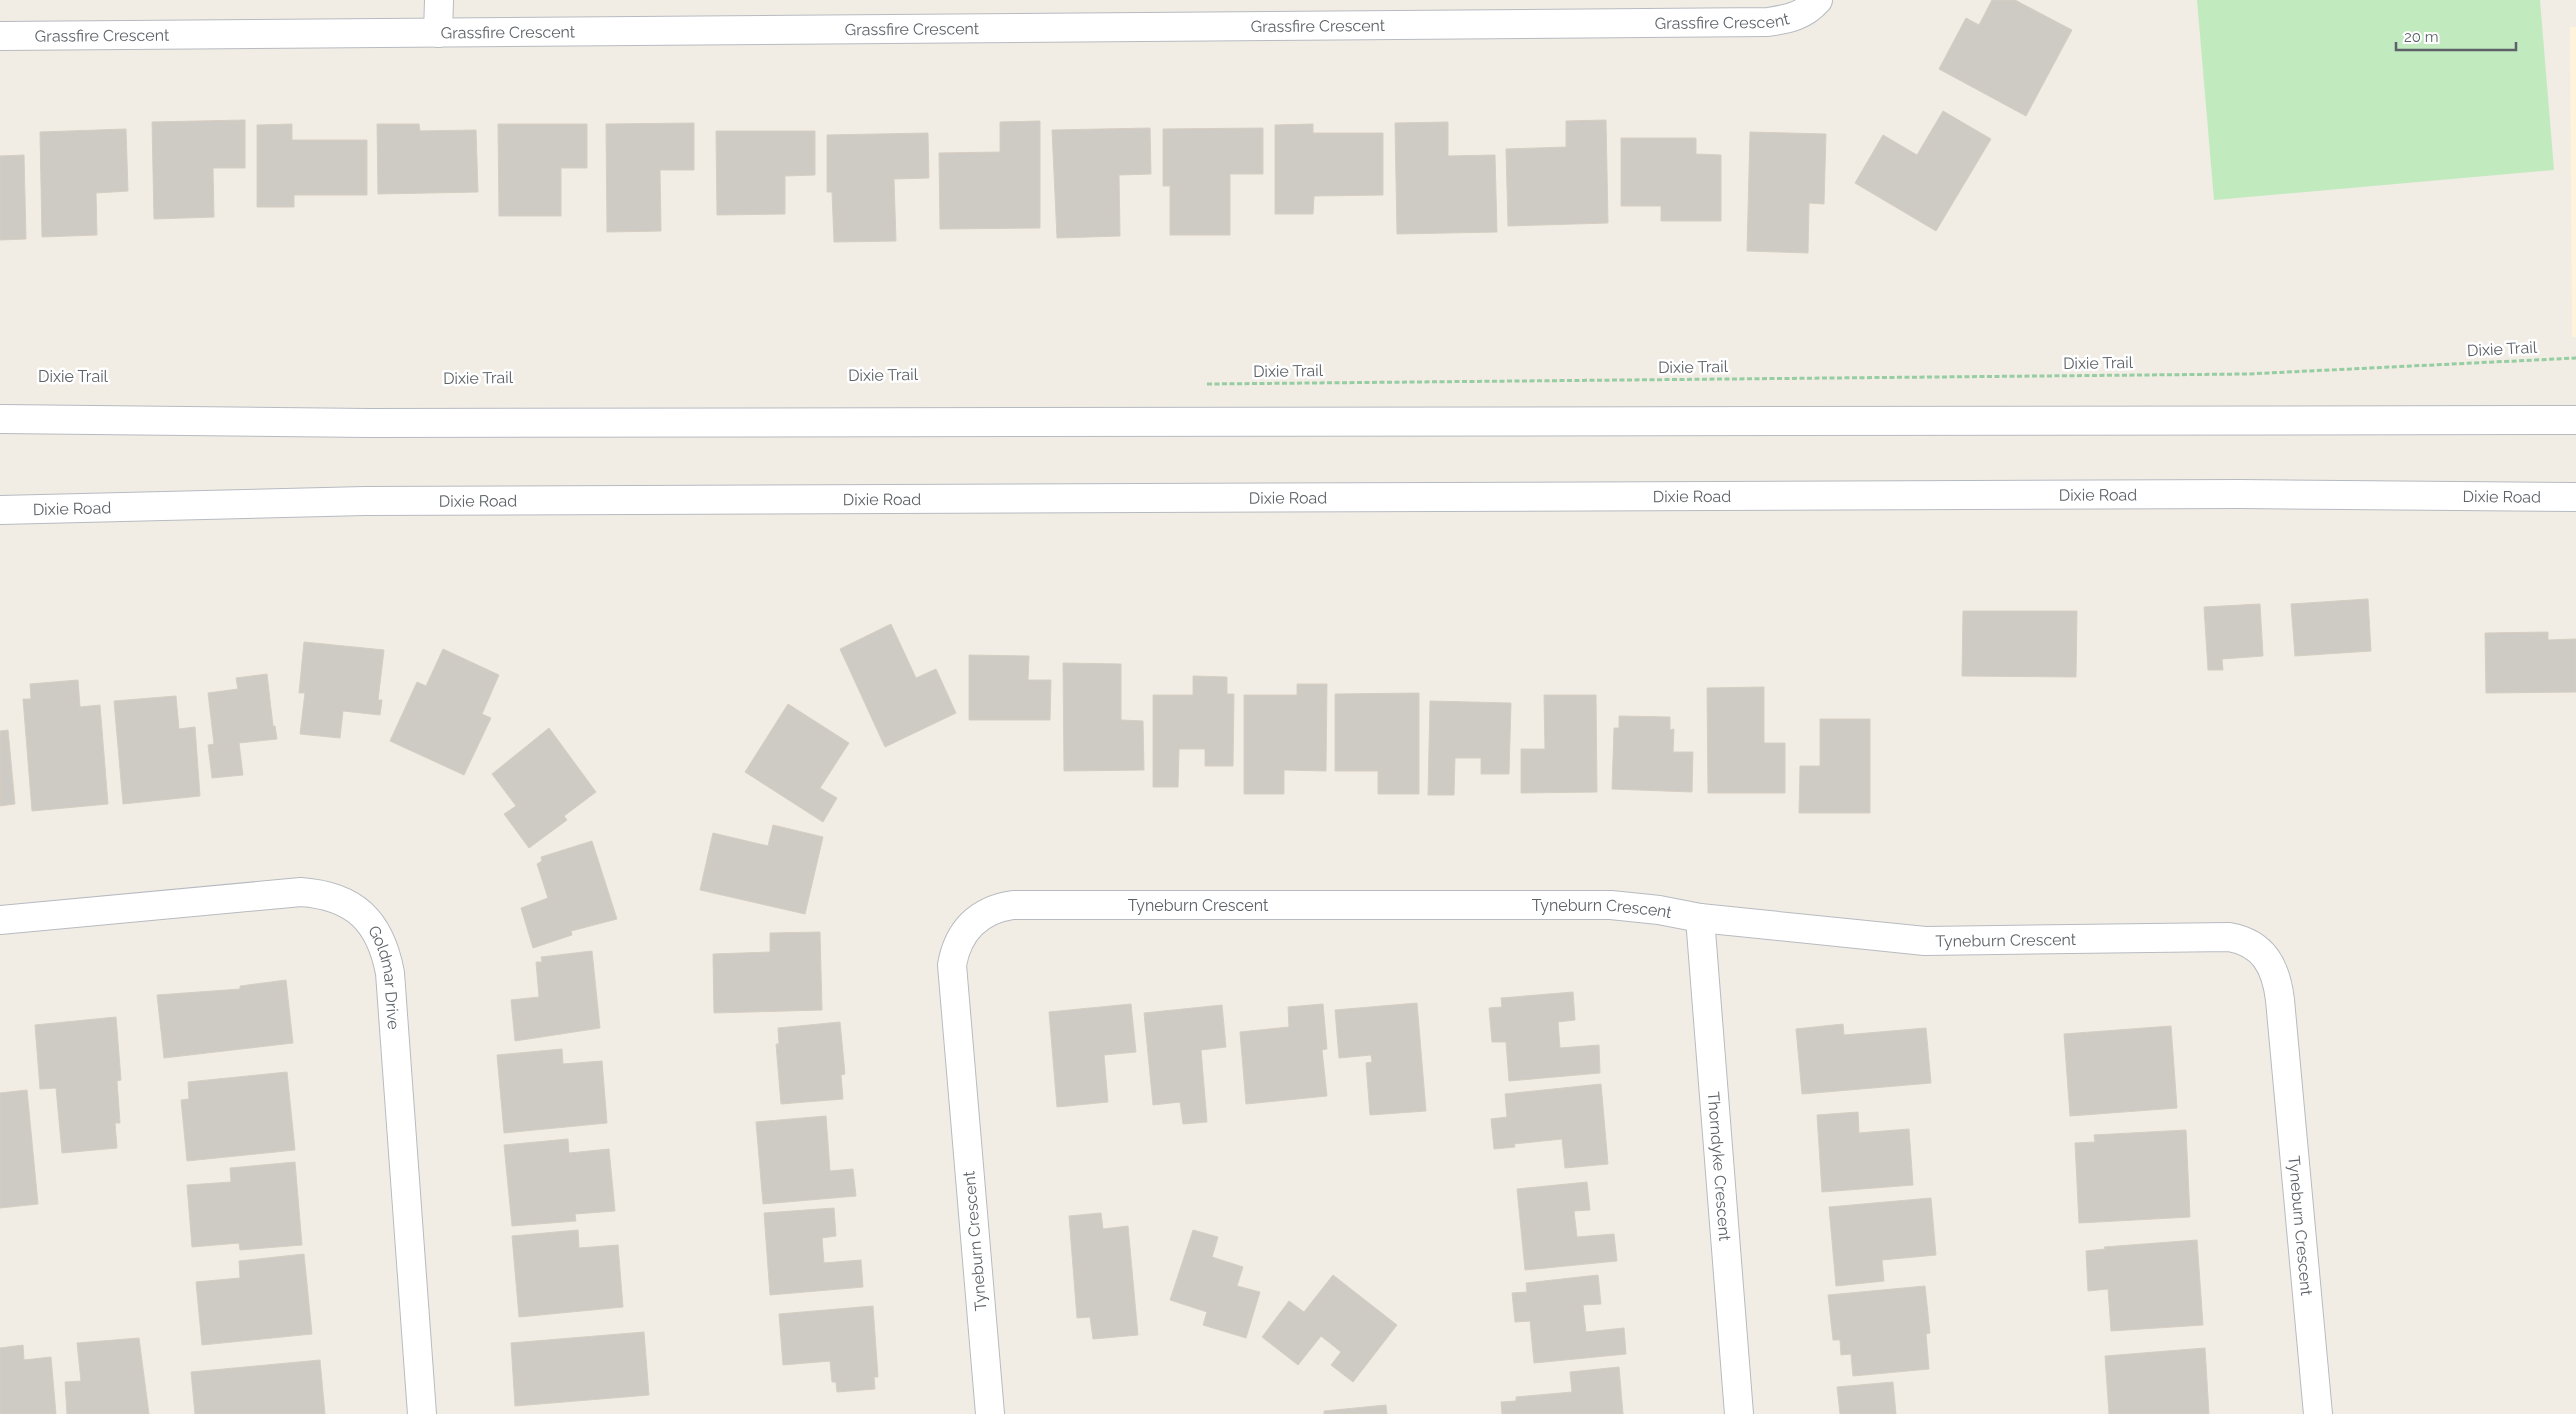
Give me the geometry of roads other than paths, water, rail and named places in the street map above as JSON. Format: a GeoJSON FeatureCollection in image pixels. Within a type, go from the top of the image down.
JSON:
{"type":"FeatureCollection","features":[{"type":"Feature","properties":{"kind":"street"},"geometry":{"type":"LineString","coordinates":[[438,33],[439,0]]}},
{"type":"Feature","properties":{"kind":"street","name":"Grassfire Crescent"},"geometry":{"type":"LineString","coordinates":[[0,36],[1768,22],[1792,18],[1811,8],[1818,0]]}},
{"type":"Feature","properties":{"kind":"street"},"geometry":{"type":"LineString","coordinates":[[0,419],[369,423],[2576,420]]}},
{"type":"Feature","properties":{"kind":"street","name":"Dixie Road"},"geometry":{"type":"LineString","coordinates":[[0,510],[365,500],[2230,494],[2576,497]]}},
{"type":"Feature","properties":{"kind":"street","name":"Goldmar Drive"},"geometry":{"type":"LineString","coordinates":[[0,920],[301,892],[325,894],[342,901],[357,910],[370,923],[387,955],[390,973],[422,1414]]}},
{"type":"Feature","properties":{"kind":"street","name":"Tyneburn Crescent"},"geometry":{"type":"LineString","coordinates":[[990,1414],[952,965],[956,944],[974,920],[993,910],[1012,905],[1611,905],[1659,910],[1700,918],[1925,941],[2229,937],[2240,939],[2258,949],[2272,965],[2280,1000],[2318,1414]]}},
{"type":"Feature","properties":{"kind":"street","name":"Thorndyke Crescent"},"geometry":{"type":"LineString","coordinates":[[1700,918],[1739,1414]]}}]}
